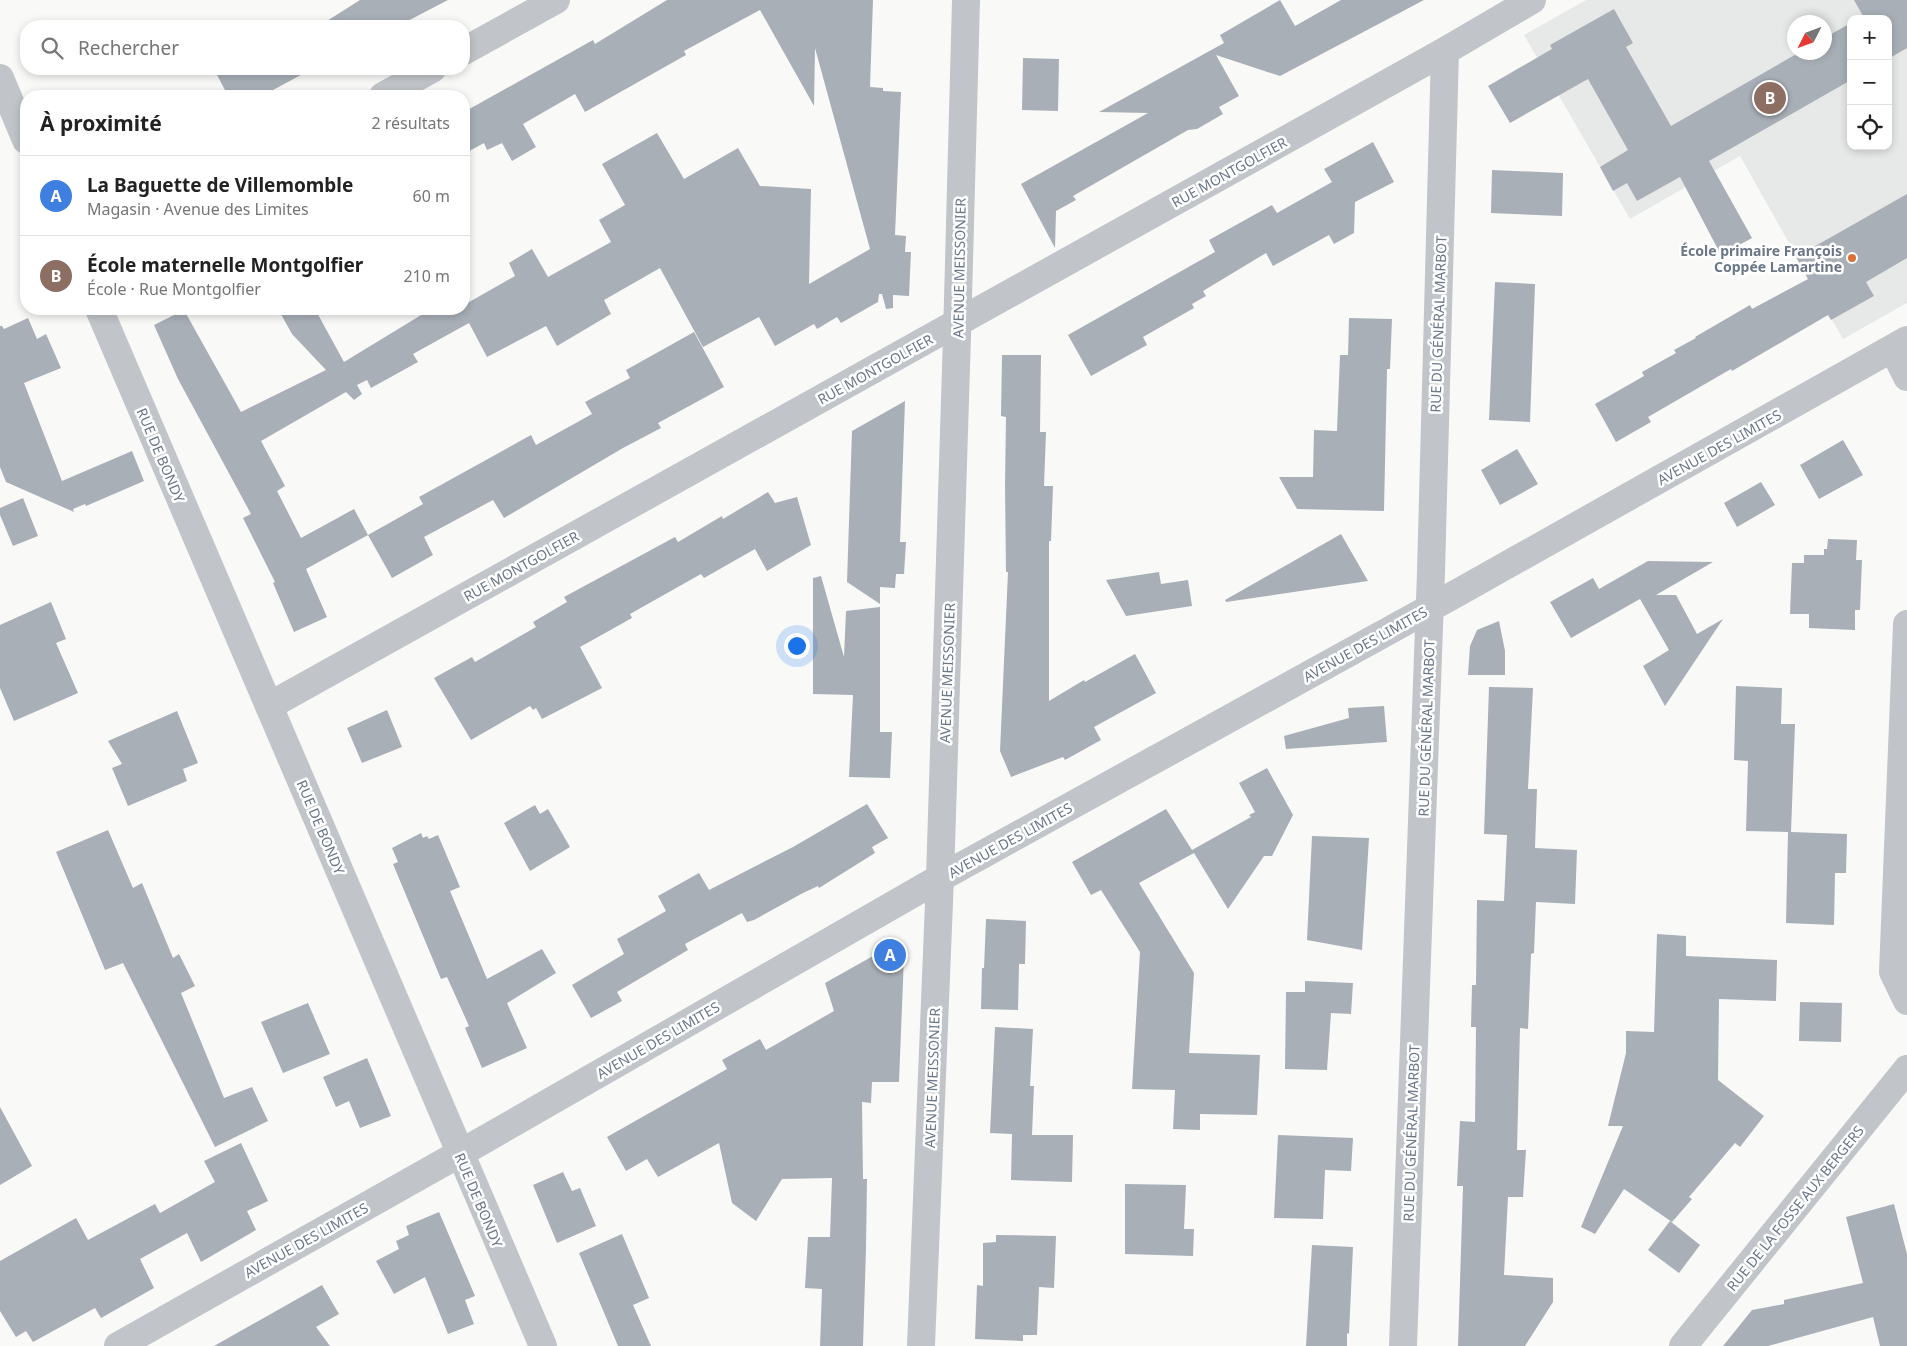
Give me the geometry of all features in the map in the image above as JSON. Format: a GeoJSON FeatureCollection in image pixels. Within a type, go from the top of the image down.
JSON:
{"type":"FeatureCollection","features":[{"type":"Feature","properties":{"kind":"street"},"geometry":{"type":"LineString","coordinates":[[470,48],[556,0]]}},
{"type":"Feature","properties":{"kind":"street","name":"AVENUE MEISSONIER"},"geometry":{"type":"LineString","coordinates":[[921,1346],[940,878],[958,323],[966,0]]}},
{"type":"Feature","properties":{"kind":"street","name":"RUE MONTGOLFIER"},"geometry":{"type":"LineString","coordinates":[[269,706],[1445,51],[1532,0]]}},
{"type":"Feature","properties":{"kind":"street","name":"RUE DU GÉNÉRAL MARBOT"},"geometry":{"type":"LineString","coordinates":[[1403,1346],[1430,608],[1445,51]]}},
{"type":"Feature","properties":{"kind":"street"},"geometry":{"type":"LineString","coordinates":[[394,90],[421,75]]}},
{"type":"Feature","properties":{"kind":"street"},"geometry":{"type":"LineString","coordinates":[[0,78],[20,126]]}},
{"type":"Feature","properties":{"kind":"street","name":"RUE DE BONDY"},"geometry":{"type":"LineString","coordinates":[[102,315],[542,1346]]}},
{"type":"Feature","properties":{"kind":"street"},"geometry":{"type":"LineString","coordinates":[[1900,344],[1907,376]]}},
{"type":"Feature","properties":{"kind":"street","name":"AVENUE DES LIMITES"},"geometry":{"type":"LineString","coordinates":[[118,1346],[459,1154],[940,878],[1430,608],[1900,344]]}},
{"type":"Feature","properties":{"kind":"street"},"geometry":{"type":"LineString","coordinates":[[1907,624],[1893,972],[1907,1000]]}},
{"type":"Feature","properties":{"kind":"street","name":"RUE DE LA FOSSE AUX BERGERS"},"geometry":{"type":"LineString","coordinates":[[1683,1346],[1907,1069]]}},
{"type":"Feature","properties":{"kind":"shaded area"},"geometry":{"type":"Polygon","coordinates":[[[1586,0],[1907,0],[1907,303],[1843,339],[1740,156],[1630,219],[1524,35],[1586,0]]]}},
{"type":"Feature","properties":{"kind":"building"},"geometry":{"type":"Polygon","coordinates":[[[360,0],[448,0],[410,20],[328,20],[360,0]]]}},
{"type":"Feature","properties":{"kind":"building"},"geometry":{"type":"Polygon","coordinates":[[[667,0],[873,0],[870,87],[883,88],[883,91],[901,92],[895,235],[906,236],[905,252],[911,252],[909,296],[893,295],[893,308],[886,309],[882,294],[879,294],[878,302],[841,323],[837,317],[817,329],[814,324],[775,346],[759,317],[703,347],[660,268],[604,300],[611,314],[557,346],[546,326],[487,357],[469,323],[413,354],[418,362],[371,388],[367,380],[357,385],[362,394],[354,400],[346,392],[261,441],[285,486],[277,491],[301,538],[354,509],[368,535],[306,569],[327,617],[294,632],[273,583],[275,582],[243,518],[251,514],[178,379],[154,325],[174,315],[187,315],[241,412],[326,370],[292,334],[281,315],[318,315],[344,362],[421,315],[470,315],[470,302],[515,276],[509,263],[532,249],[548,277],[611,242],[599,220],[625,205],[602,164],[657,133],[684,179],[738,148],[760,186],[811,189],[809,284],[870,249],[815,48],[814,106],[760,10],[684,51],[686,55],[585,112],[575,94],[523,124],[536,147],[512,161],[502,143],[487,150],[484,143],[470,151],[470,109],[593,40],[595,44],[667,0]]]}},
{"type":"Feature","properties":{"kind":"building"},"geometry":{"type":"Polygon","coordinates":[[[1280,0],[1295,26],[1341,0],[1424,0],[1280,76],[1216,55],[1239,96],[1219,107],[1223,114],[1197,129],[1188,130],[1073,196],[1076,200],[1056,211],[1055,248],[1021,184],[1148,113],[1099,112],[1224,43],[1220,35],[1280,0]]]}},
{"type":"Feature","properties":{"kind":"building"},"geometry":{"type":"Polygon","coordinates":[[[1854,0],[1907,0],[1907,48],[1892,57],[1892,15],[1862,15],[1854,0]]]}},
{"type":"Feature","properties":{"kind":"building"},"geometry":{"type":"Polygon","coordinates":[[[1614,9],[1633,43],[1626,47],[1671,126],[1787,59],[1832,60],[1832,34],[1847,25],[1847,82],[1709,161],[1752,238],[1721,255],[1680,177],[1637,201],[1627,183],[1613,191],[1600,167],[1628,150],[1588,79],[1510,123],[1488,86],[1552,49],[1550,45],[1614,9]]]}},
{"type":"Feature","properties":{"kind":"building"},"geometry":{"type":"Polygon","coordinates":[[[1023,58],[1059,59],[1058,111],[1022,110],[1023,58]]]}},
{"type":"Feature","properties":{"kind":"building"},"geometry":{"type":"Polygon","coordinates":[[[217,75],[301,75],[273,90],[225,90],[217,75]]]}},
{"type":"Feature","properties":{"kind":"building"},"geometry":{"type":"Polygon","coordinates":[[[1373,142],[1394,182],[1355,202],[1354,233],[1334,244],[1329,235],[1273,266],[1266,253],[1203,291],[1206,296],[1192,304],[1194,308],[1143,337],[1147,345],[1091,376],[1068,335],[1215,252],[1209,240],[1272,205],[1277,213],[1332,182],[1324,169],[1373,142]]]}},
{"type":"Feature","properties":{"kind":"building"},"geometry":{"type":"Polygon","coordinates":[[[1492,170],[1563,173],[1562,216],[1491,213],[1492,170]]]}},
{"type":"Feature","properties":{"kind":"building"},"geometry":{"type":"Polygon","coordinates":[[[1907,194],[1907,258],[1866,282],[1874,296],[1831,320],[1828,315],[1732,371],[1731,369],[1648,417],[1651,422],[1616,442],[1595,404],[1644,376],[1642,372],[1676,353],[1674,350],[1695,337],[1750,305],[1752,309],[1808,279],[1796,257],[1907,194]]]}},
{"type":"Feature","properties":{"kind":"building"},"geometry":{"type":"Polygon","coordinates":[[[1495,282],[1535,284],[1530,422],[1489,420],[1495,282]]]}},
{"type":"Feature","properties":{"kind":"building"},"geometry":{"type":"Polygon","coordinates":[[[28,318],[37,339],[46,334],[61,368],[24,383],[62,481],[132,451],[144,481],[86,506],[85,504],[73,509],[74,512],[6,482],[0,467],[0,326],[4,329],[28,318]]]}},
{"type":"Feature","properties":{"kind":"building"},"geometry":{"type":"Polygon","coordinates":[[[1349,318],[1392,319],[1390,369],[1387,369],[1384,511],[1297,509],[1279,477],[1313,477],[1314,430],[1337,431],[1340,355],[1348,355],[1349,318]]]}},
{"type":"Feature","properties":{"kind":"building"},"geometry":{"type":"Polygon","coordinates":[[[694,332],[724,387],[658,423],[661,428],[623,448],[504,518],[493,500],[424,537],[433,555],[392,578],[368,535],[423,504],[419,497],[531,435],[536,445],[592,414],[585,402],[630,378],[626,370],[694,332]]]}},
{"type":"Feature","properties":{"kind":"building"},"geometry":{"type":"Polygon","coordinates":[[[1002,355],[1041,355],[1040,432],[1046,432],[1044,486],[1053,486],[1051,541],[1049,541],[1049,701],[1084,680],[1085,682],[1135,654],[1156,693],[1094,727],[1101,740],[1065,760],[1063,757],[1011,777],[1000,751],[1008,572],[1006,572],[1006,417],[1001,416],[1002,355]]]}},
{"type":"Feature","properties":{"kind":"building"},"geometry":{"type":"Polygon","coordinates":[[[905,401],[900,542],[906,542],[904,574],[896,574],[895,588],[880,587],[880,604],[847,582],[852,431],[905,401]]]}},
{"type":"Feature","properties":{"kind":"building"},"geometry":{"type":"Polygon","coordinates":[[[1843,440],[1863,475],[1819,499],[1800,465],[1843,440]]]}},
{"type":"Feature","properties":{"kind":"building"},"geometry":{"type":"Polygon","coordinates":[[[1517,449],[1538,484],[1500,505],[1481,470],[1517,449]]]}},
{"type":"Feature","properties":{"kind":"building"},"geometry":{"type":"Polygon","coordinates":[[[1761,482],[1775,505],[1737,527],[1724,503],[1761,482]]]}},
{"type":"Feature","properties":{"kind":"building"},"geometry":{"type":"Polygon","coordinates":[[[768,492],[775,503],[797,497],[811,545],[767,571],[755,549],[704,578],[701,574],[630,614],[632,618],[580,647],[602,688],[542,719],[536,708],[533,710],[530,706],[471,740],[434,678],[472,657],[475,662],[536,627],[533,622],[567,602],[564,597],[675,537],[678,542],[722,516],[723,519],[768,492]]]}},
{"type":"Feature","properties":{"kind":"building"},"geometry":{"type":"Polygon","coordinates":[[[23,498],[38,536],[13,546],[0,515],[0,508],[23,498]]]}},
{"type":"Feature","properties":{"kind":"building"},"geometry":{"type":"Polygon","coordinates":[[[1341,534],[1368,581],[1226,602],[1225,600],[1341,534]]]}},
{"type":"Feature","properties":{"kind":"building"},"geometry":{"type":"Polygon","coordinates":[[[1828,539],[1857,540],[1856,560],[1862,560],[1860,610],[1855,610],[1855,630],[1809,628],[1809,614],[1790,614],[1792,563],[1804,563],[1804,555],[1824,555],[1828,539]]]}},
{"type":"Feature","properties":{"kind":"building"},"geometry":{"type":"Polygon","coordinates":[[[1648,561],[1713,562],[1656,595],[1676,595],[1697,634],[1723,619],[1665,706],[1643,666],[1669,650],[1640,599],[1571,638],[1550,602],[1593,578],[1599,589],[1648,561]]]}},
{"type":"Feature","properties":{"kind":"building"},"geometry":{"type":"Polygon","coordinates":[[[1159,572],[1161,584],[1188,580],[1192,606],[1126,616],[1106,580],[1159,572]]]}},
{"type":"Feature","properties":{"kind":"building"},"geometry":{"type":"Polygon","coordinates":[[[821,576],[844,657],[846,611],[880,607],[880,732],[892,732],[890,778],[849,777],[853,695],[813,694],[813,578],[821,576]]]}},
{"type":"Feature","properties":{"kind":"building"},"geometry":{"type":"Polygon","coordinates":[[[51,602],[66,639],[56,643],[78,693],[14,721],[0,688],[0,625],[51,602]]]}},
{"type":"Feature","properties":{"kind":"building"},"geometry":{"type":"Polygon","coordinates":[[[1499,621],[1505,651],[1505,675],[1468,675],[1470,646],[1477,630],[1499,621]]]}},
{"type":"Feature","properties":{"kind":"building"},"geometry":{"type":"Polygon","coordinates":[[[1736,686],[1782,688],[1781,724],[1795,724],[1791,832],[1847,834],[1846,873],[1835,873],[1834,925],[1786,923],[1788,832],[1746,831],[1748,761],[1734,760],[1736,686]]]}},
{"type":"Feature","properties":{"kind":"building"},"geometry":{"type":"Polygon","coordinates":[[[1489,687],[1533,688],[1528,789],[1537,789],[1535,848],[1577,850],[1575,904],[1536,902],[1534,953],[1531,954],[1528,1029],[1520,1028],[1517,1150],[1526,1150],[1523,1197],[1508,1197],[1504,1275],[1553,1278],[1553,1302],[1525,1346],[1458,1346],[1463,1186],[1457,1186],[1460,1121],[1475,1122],[1476,1027],[1471,1027],[1472,985],[1476,985],[1477,900],[1504,901],[1507,835],[1484,834],[1489,687]]]}},
{"type":"Feature","properties":{"kind":"building"},"geometry":{"type":"Polygon","coordinates":[[[1384,706],[1387,742],[1286,749],[1284,736],[1349,718],[1348,708],[1384,706]]]}},
{"type":"Feature","properties":{"kind":"building"},"geometry":{"type":"Polygon","coordinates":[[[387,710],[402,747],[362,763],[347,728],[387,710]]]}},
{"type":"Feature","properties":{"kind":"building"},"geometry":{"type":"Polygon","coordinates":[[[177,711],[198,763],[183,769],[187,781],[128,806],[112,768],[122,764],[108,741],[177,711]]]}},
{"type":"Feature","properties":{"kind":"building"},"geometry":{"type":"Polygon","coordinates":[[[1267,768],[1293,815],[1272,856],[1264,856],[1228,909],[1194,853],[1139,883],[1194,973],[1189,1053],[1260,1055],[1257,1115],[1200,1114],[1200,1130],[1173,1129],[1175,1090],[1132,1089],[1140,952],[1101,890],[1091,895],[1072,862],[1166,809],[1192,850],[1251,817],[1249,815],[1255,812],[1239,783],[1267,768]]]}},
{"type":"Feature","properties":{"kind":"building"},"geometry":{"type":"Polygon","coordinates":[[[867,804],[888,838],[872,847],[875,853],[819,888],[818,886],[803,893],[754,920],[747,922],[742,913],[685,944],[688,950],[617,992],[622,1001],[591,1018],[572,985],[624,954],[617,939],[666,911],[658,896],[699,873],[709,890],[793,847],[867,804]]]}},
{"type":"Feature","properties":{"kind":"building"},"geometry":{"type":"Polygon","coordinates":[[[535,805],[540,814],[548,809],[570,847],[530,871],[504,823],[535,805]]]}},
{"type":"Feature","properties":{"kind":"building"},"geometry":{"type":"Polygon","coordinates":[[[108,830],[133,888],[142,883],[173,958],[179,954],[195,986],[181,993],[224,1098],[252,1087],[268,1121],[215,1147],[123,963],[105,970],[56,852],[108,830]]]}},
{"type":"Feature","properties":{"kind":"building"},"geometry":{"type":"Polygon","coordinates":[[[421,833],[423,838],[427,836],[429,839],[438,835],[460,887],[450,891],[487,979],[542,949],[556,973],[507,1003],[527,1048],[482,1068],[465,1028],[469,1026],[447,977],[441,979],[393,864],[398,862],[392,848],[421,833]]]}},
{"type":"Feature","properties":{"kind":"building"},"geometry":{"type":"Polygon","coordinates":[[[1312,836],[1369,838],[1362,950],[1307,940],[1312,836]]]}},
{"type":"Feature","properties":{"kind":"building"},"geometry":{"type":"Polygon","coordinates":[[[986,919],[1026,921],[1025,964],[1019,964],[1018,1010],[981,1009],[986,919]]]}},
{"type":"Feature","properties":{"kind":"building"},"geometry":{"type":"Polygon","coordinates":[[[1657,934],[1686,936],[1686,956],[1777,960],[1776,1001],[1719,999],[1718,1080],[1764,1116],[1740,1147],[1735,1143],[1689,1197],[1692,1199],[1672,1222],[1624,1189],[1595,1234],[1581,1227],[1623,1126],[1608,1126],[1626,1053],[1626,1031],[1654,1032],[1657,934]]]}},
{"type":"Feature","properties":{"kind":"building"},"geometry":{"type":"Polygon","coordinates":[[[889,947],[904,956],[899,1082],[872,1082],[871,1103],[862,1102],[863,1179],[867,1179],[863,1346],[820,1346],[822,1289],[805,1288],[808,1237],[830,1237],[832,1178],[782,1179],[756,1221],[732,1203],[719,1143],[658,1177],[647,1159],[626,1171],[607,1137],[727,1069],[722,1060],[760,1039],[766,1050],[834,1011],[825,983],[889,947]]]}},
{"type":"Feature","properties":{"kind":"building"},"geometry":{"type":"Polygon","coordinates":[[[1305,981],[1353,983],[1351,1014],[1331,1013],[1327,1070],[1285,1069],[1286,992],[1305,992],[1305,981]]]}},
{"type":"Feature","properties":{"kind":"building"},"geometry":{"type":"Polygon","coordinates":[[[1800,1002],[1842,1003],[1841,1042],[1799,1041],[1800,1002]]]}},
{"type":"Feature","properties":{"kind":"building"},"geometry":{"type":"Polygon","coordinates":[[[308,1003],[330,1054],[283,1073],[261,1022],[308,1003]]]}},
{"type":"Feature","properties":{"kind":"building"},"geometry":{"type":"Polygon","coordinates":[[[995,1027],[1033,1029],[1030,1086],[1034,1086],[1032,1135],[1073,1135],[1072,1182],[1011,1180],[1012,1134],[990,1133],[995,1027]]]}},
{"type":"Feature","properties":{"kind":"building"},"geometry":{"type":"Polygon","coordinates":[[[367,1058],[391,1116],[360,1128],[349,1101],[336,1107],[323,1077],[367,1058]]]}},
{"type":"Feature","properties":{"kind":"building"},"geometry":{"type":"Polygon","coordinates":[[[0,1107],[32,1166],[0,1185],[0,1107]]]}},
{"type":"Feature","properties":{"kind":"building"},"geometry":{"type":"Polygon","coordinates":[[[1278,1135],[1353,1138],[1351,1171],[1325,1170],[1323,1219],[1274,1218],[1278,1135]]]}},
{"type":"Feature","properties":{"kind":"building"},"geometry":{"type":"Polygon","coordinates":[[[241,1143],[268,1201],[247,1211],[256,1230],[201,1262],[187,1233],[140,1259],[154,1288],[101,1318],[95,1308],[33,1342],[26,1331],[16,1337],[0,1311],[0,1261],[76,1218],[88,1240],[155,1204],[160,1213],[215,1182],[204,1161],[241,1143]]]}},
{"type":"Feature","properties":{"kind":"building"},"geometry":{"type":"Polygon","coordinates":[[[563,1172],[572,1191],[580,1188],[596,1226],[557,1243],[533,1185],[563,1172]]]}},
{"type":"Feature","properties":{"kind":"building"},"geometry":{"type":"Polygon","coordinates":[[[1125,1184],[1186,1185],[1184,1229],[1194,1229],[1193,1256],[1125,1254],[1125,1184]]]}},
{"type":"Feature","properties":{"kind":"building"},"geometry":{"type":"Polygon","coordinates":[[[1894,1204],[1907,1254],[1907,1346],[1880,1346],[1873,1317],[1768,1346],[1723,1346],[1752,1310],[1784,1304],[1784,1300],[1863,1283],[1846,1217],[1894,1204]]]}},
{"type":"Feature","properties":{"kind":"building"},"geometry":{"type":"Polygon","coordinates":[[[439,1212],[475,1296],[465,1300],[474,1324],[448,1334],[425,1277],[394,1294],[376,1261],[399,1249],[396,1241],[409,1235],[406,1226],[439,1212]]]}},
{"type":"Feature","properties":{"kind":"building"},"geometry":{"type":"Polygon","coordinates":[[[1670,1221],[1700,1245],[1679,1273],[1648,1250],[1670,1221]]]}},
{"type":"Feature","properties":{"kind":"building"},"geometry":{"type":"Polygon","coordinates":[[[622,1234],[649,1298],[633,1305],[651,1346],[618,1346],[579,1253],[622,1234]]]}},
{"type":"Feature","properties":{"kind":"building"},"geometry":{"type":"Polygon","coordinates":[[[996,1235],[1056,1236],[1054,1288],[1039,1287],[1037,1335],[1023,1335],[1023,1341],[975,1339],[977,1285],[983,1286],[983,1243],[996,1242],[996,1235]]]}},
{"type":"Feature","properties":{"kind":"building"},"geometry":{"type":"Polygon","coordinates":[[[1312,1245],[1353,1247],[1347,1346],[1306,1346],[1312,1245]]]}},
{"type":"Feature","properties":{"kind":"building"},"geometry":{"type":"Polygon","coordinates":[[[322,1285],[339,1314],[316,1327],[330,1346],[214,1346],[322,1285]]]}},
{"type":"Feature","properties":{"kind":"place","name":"École maternelle Montgolfier"},"geometry":{"type":"Point","coordinates":[1770,98]}},
{"type":"Feature","properties":{"kind":"place","name":"École primaire François Coppée Lamartine"},"geometry":{"type":"Point","coordinates":[1852,258]}},
{"type":"Feature","properties":{"kind":"place","name":"La Baguette de Villemomble"},"geometry":{"type":"Point","coordinates":[890,955]}}]}
